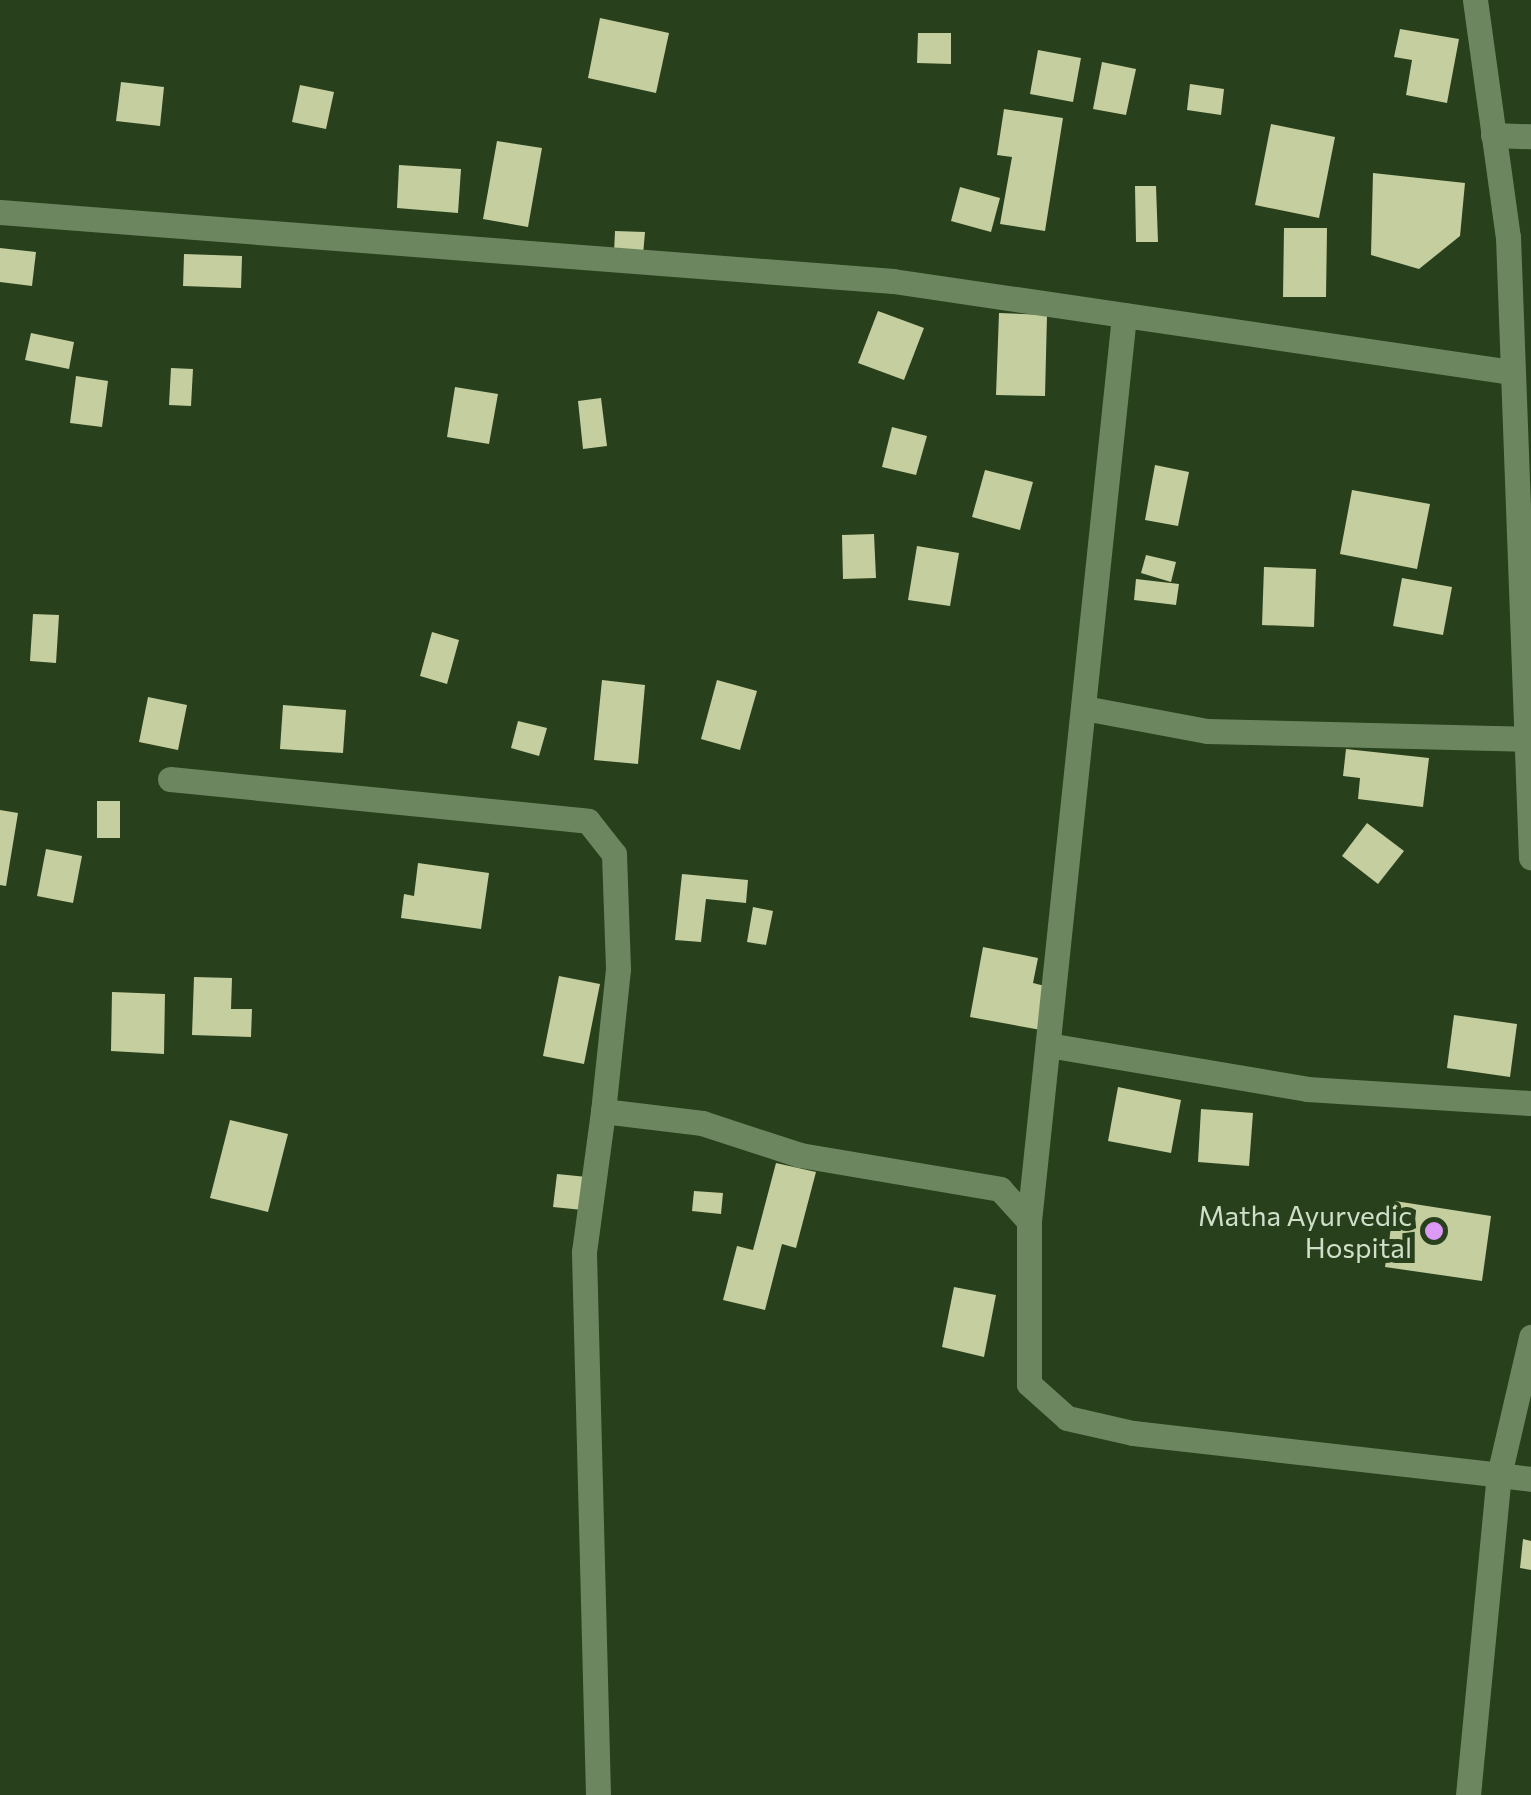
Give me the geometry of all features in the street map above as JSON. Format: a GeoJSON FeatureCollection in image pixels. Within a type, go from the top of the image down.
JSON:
{"type":"FeatureCollection","features":[{"type":"Feature","properties":{"kind":"street"},"geometry":{"type":"LineString","coordinates":[[1475,0],[1508,237],[1512,372],[1523,451],[1524,738],[1531,858]]}},
{"type":"Feature","properties":{"kind":"street"},"geometry":{"type":"LineString","coordinates":[[1494,135],[1531,136]]}},
{"type":"Feature","properties":{"kind":"street"},"geometry":{"type":"LineString","coordinates":[[0,212],[893,282],[1512,372]]}},
{"type":"Feature","properties":{"kind":"street"},"geometry":{"type":"LineString","coordinates":[[1124,315],[1029,1221],[1029,1384],[1067,1418],[1133,1434],[1531,1479]]}},
{"type":"Feature","properties":{"kind":"street"},"geometry":{"type":"LineString","coordinates":[[1084,708],[1207,731],[1524,738]]}},
{"type":"Feature","properties":{"kind":"street"},"geometry":{"type":"LineString","coordinates":[[170,779],[588,821],[614,854],[618,969],[584,1252],[598,1795]]}},
{"type":"Feature","properties":{"kind":"street"},"geometry":{"type":"LineString","coordinates":[[1048,1045],[1307,1089],[1531,1103]]}},
{"type":"Feature","properties":{"kind":"street"},"geometry":{"type":"LineString","coordinates":[[602,1110],[702,1123],[800,1155],[1000,1189],[1029,1221]]}},
{"type":"Feature","properties":{"kind":"street"},"geometry":{"type":"LineString","coordinates":[[1468,1795],[1499,1475],[1531,1337]]}},
{"type":"Feature","properties":{"kind":"building"},"geometry":{"type":"Polygon","coordinates":[[[600,18],[669,33],[656,93],[588,78],[600,18]]]}},
{"type":"Feature","properties":{"kind":"building"},"geometry":{"type":"Polygon","coordinates":[[[1400,29],[1459,39],[1447,103],[1406,95],[1412,60],[1394,57],[1400,29]]]}},
{"type":"Feature","properties":{"kind":"building"},"geometry":{"type":"Polygon","coordinates":[[[918,33],[951,33],[951,64],[917,63],[918,33]]]}},
{"type":"Feature","properties":{"kind":"building"},"geometry":{"type":"Polygon","coordinates":[[[1038,50],[1081,58],[1073,102],[1030,94],[1038,50]]]}},
{"type":"Feature","properties":{"kind":"building"},"geometry":{"type":"Polygon","coordinates":[[[1102,62],[1136,69],[1126,115],[1093,109],[1102,62]]]}},
{"type":"Feature","properties":{"kind":"building"},"geometry":{"type":"Polygon","coordinates":[[[121,82],[164,87],[160,126],[116,121],[121,82]]]}},
{"type":"Feature","properties":{"kind":"building"},"geometry":{"type":"Polygon","coordinates":[[[1190,84],[1224,89],[1221,115],[1187,110],[1190,84]]]}},
{"type":"Feature","properties":{"kind":"building"},"geometry":{"type":"Polygon","coordinates":[[[300,85],[334,92],[326,129],[292,122],[300,85]]]}},
{"type":"Feature","properties":{"kind":"building"},"geometry":{"type":"Polygon","coordinates":[[[1004,109],[1063,118],[1045,231],[1000,224],[1012,157],[997,155],[1004,109]]]}},
{"type":"Feature","properties":{"kind":"building"},"geometry":{"type":"Polygon","coordinates":[[[1271,124],[1335,137],[1319,218],[1255,205],[1271,124]]]}},
{"type":"Feature","properties":{"kind":"building"},"geometry":{"type":"Polygon","coordinates":[[[497,141],[542,148],[528,227],[483,219],[497,141]]]}},
{"type":"Feature","properties":{"kind":"building"},"geometry":{"type":"Polygon","coordinates":[[[399,165],[461,169],[458,213],[397,208],[399,165]]]}},
{"type":"Feature","properties":{"kind":"building"},"geometry":{"type":"Polygon","coordinates":[[[1373,173],[1465,183],[1460,236],[1419,269],[1371,255],[1373,173]]]}},
{"type":"Feature","properties":{"kind":"building"},"geometry":{"type":"Polygon","coordinates":[[[1135,186],[1156,186],[1158,242],[1136,242],[1135,186]]]}},
{"type":"Feature","properties":{"kind":"building"},"geometry":{"type":"Polygon","coordinates":[[[960,187],[1000,198],[991,232],[951,221],[960,187]]]}},
{"type":"Feature","properties":{"kind":"building"},"geometry":{"type":"Polygon","coordinates":[[[1284,228],[1327,228],[1326,297],[1283,297],[1284,228]]]}},
{"type":"Feature","properties":{"kind":"building"},"geometry":{"type":"Polygon","coordinates":[[[615,231],[645,232],[643,255],[614,253],[615,231]]]}},
{"type":"Feature","properties":{"kind":"building"},"geometry":{"type":"Polygon","coordinates":[[[0,248],[36,252],[32,286],[0,282],[0,248]]]}},
{"type":"Feature","properties":{"kind":"building"},"geometry":{"type":"Polygon","coordinates":[[[184,254],[242,256],[241,288],[183,286],[184,254]]]}},
{"type":"Feature","properties":{"kind":"building"},"geometry":{"type":"Polygon","coordinates":[[[878,311],[924,328],[904,380],[858,363],[878,311]]]}},
{"type":"Feature","properties":{"kind":"building"},"geometry":{"type":"Polygon","coordinates":[[[999,313],[1047,315],[1045,396],[996,395],[999,313]]]}},
{"type":"Feature","properties":{"kind":"building"},"geometry":{"type":"Polygon","coordinates":[[[31,333],[74,342],[69,369],[25,360],[31,333]]]}},
{"type":"Feature","properties":{"kind":"building"},"geometry":{"type":"Polygon","coordinates":[[[171,368],[193,369],[191,406],[169,405],[171,368]]]}},
{"type":"Feature","properties":{"kind":"building"},"geometry":{"type":"Polygon","coordinates":[[[76,376],[108,381],[102,427],[70,423],[76,376]]]}},
{"type":"Feature","properties":{"kind":"building"},"geometry":{"type":"Polygon","coordinates":[[[455,387],[498,394],[489,444],[447,437],[455,387]]]}},
{"type":"Feature","properties":{"kind":"building"},"geometry":{"type":"Polygon","coordinates":[[[601,398],[607,446],[583,449],[578,401],[601,398]]]}},
{"type":"Feature","properties":{"kind":"building"},"geometry":{"type":"Polygon","coordinates":[[[892,427],[927,436],[916,475],[882,467],[892,427]]]}},
{"type":"Feature","properties":{"kind":"building"},"geometry":{"type":"Polygon","coordinates":[[[1155,465],[1189,472],[1178,526],[1145,520],[1155,465]]]}},
{"type":"Feature","properties":{"kind":"building"},"geometry":{"type":"Polygon","coordinates":[[[985,470],[1033,482],[1020,530],[972,517],[985,470]]]}},
{"type":"Feature","properties":{"kind":"building"},"geometry":{"type":"Polygon","coordinates":[[[1352,490],[1430,504],[1417,569],[1340,554],[1352,490]]]}},
{"type":"Feature","properties":{"kind":"building"},"geometry":{"type":"Polygon","coordinates":[[[874,534],[876,578],[843,579],[842,535],[874,534]]]}},
{"type":"Feature","properties":{"kind":"building"},"geometry":{"type":"Polygon","coordinates":[[[917,546],[959,553],[950,606],[908,600],[917,546]]]}},
{"type":"Feature","properties":{"kind":"building"},"geometry":{"type":"Polygon","coordinates":[[[1146,555],[1176,562],[1171,582],[1141,573],[1146,555]]]}},
{"type":"Feature","properties":{"kind":"building"},"geometry":{"type":"Polygon","coordinates":[[[1264,567],[1316,569],[1314,627],[1262,625],[1264,567]]]}},
{"type":"Feature","properties":{"kind":"building"},"geometry":{"type":"Polygon","coordinates":[[[1402,578],[1452,587],[1443,635],[1393,626],[1402,578]]]}},
{"type":"Feature","properties":{"kind":"building"},"geometry":{"type":"Polygon","coordinates":[[[1136,579],[1179,584],[1176,605],[1134,600],[1136,579]]]}},
{"type":"Feature","properties":{"kind":"building"},"geometry":{"type":"Polygon","coordinates":[[[33,614],[59,615],[56,663],[30,661],[33,614]]]}},
{"type":"Feature","properties":{"kind":"building"},"geometry":{"type":"Polygon","coordinates":[[[432,632],[459,640],[447,684],[420,676],[432,632]]]}},
{"type":"Feature","properties":{"kind":"building"},"geometry":{"type":"Polygon","coordinates":[[[602,680],[645,685],[638,764],[594,760],[602,680]]]}},
{"type":"Feature","properties":{"kind":"building"},"geometry":{"type":"Polygon","coordinates":[[[717,680],[757,691],[740,750],[701,739],[717,680]]]}},
{"type":"Feature","properties":{"kind":"building"},"geometry":{"type":"Polygon","coordinates":[[[148,697],[187,705],[178,750],[139,742],[148,697]]]}},
{"type":"Feature","properties":{"kind":"building"},"geometry":{"type":"Polygon","coordinates":[[[283,705],[346,710],[343,753],[280,749],[283,705]]]}},
{"type":"Feature","properties":{"kind":"building"},"geometry":{"type":"Polygon","coordinates":[[[518,721],[547,728],[539,756],[511,748],[518,721]]]}},
{"type":"Feature","properties":{"kind":"building"},"geometry":{"type":"Polygon","coordinates":[[[1346,749],[1429,758],[1423,807],[1358,799],[1360,778],[1343,776],[1346,749]]]}},
{"type":"Feature","properties":{"kind":"building"},"geometry":{"type":"Polygon","coordinates":[[[97,801],[120,801],[120,838],[97,838],[97,801]]]}},
{"type":"Feature","properties":{"kind":"building"},"geometry":{"type":"Polygon","coordinates":[[[0,810],[18,813],[6,886],[0,885],[0,810]]]}},
{"type":"Feature","properties":{"kind":"building"},"geometry":{"type":"Polygon","coordinates":[[[1367,823],[1404,851],[1378,884],[1342,856],[1367,823]]]}},
{"type":"Feature","properties":{"kind":"building"},"geometry":{"type":"Polygon","coordinates":[[[46,849],[82,856],[73,903],[37,896],[46,849]]]}},
{"type":"Feature","properties":{"kind":"building"},"geometry":{"type":"Polygon","coordinates":[[[418,863],[489,873],[481,929],[401,918],[404,894],[414,896],[418,863]]]}},
{"type":"Feature","properties":{"kind":"building"},"geometry":{"type":"Polygon","coordinates":[[[682,874],[748,880],[746,903],[706,899],[701,942],[675,940],[682,874]]]}},
{"type":"Feature","properties":{"kind":"building"},"geometry":{"type":"Polygon","coordinates":[[[753,907],[773,911],[766,945],[747,942],[753,907]]]}},
{"type":"Feature","properties":{"kind":"building"},"geometry":{"type":"Polygon","coordinates":[[[983,947],[1038,958],[1033,983],[1049,987],[1041,1030],[970,1017],[983,947]]]}},
{"type":"Feature","properties":{"kind":"building"},"geometry":{"type":"Polygon","coordinates":[[[559,976],[600,984],[584,1064],[543,1056],[559,976]]]}},
{"type":"Feature","properties":{"kind":"building"},"geometry":{"type":"Polygon","coordinates":[[[194,977],[232,978],[231,1009],[252,1009],[251,1037],[192,1035],[194,977]]]}},
{"type":"Feature","properties":{"kind":"building"},"geometry":{"type":"Polygon","coordinates":[[[112,992],[165,994],[164,1054],[111,1051],[112,992]]]}},
{"type":"Feature","properties":{"kind":"building"},"geometry":{"type":"Polygon","coordinates":[[[1454,1015],[1517,1024],[1510,1077],[1447,1068],[1454,1015]]]}},
{"type":"Feature","properties":{"kind":"building"},"geometry":{"type":"Polygon","coordinates":[[[1118,1087],[1181,1100],[1171,1153],[1108,1141],[1118,1087]]]}},
{"type":"Feature","properties":{"kind":"building"},"geometry":{"type":"Polygon","coordinates":[[[1201,1109],[1253,1113],[1249,1166],[1198,1162],[1201,1109]]]}},
{"type":"Feature","properties":{"kind":"building"},"geometry":{"type":"Polygon","coordinates":[[[230,1120],[288,1134],[268,1212],[210,1198],[230,1120]]]}},
{"type":"Feature","properties":{"kind":"building"},"geometry":{"type":"Polygon","coordinates":[[[776,1163],[816,1172],[796,1248],[782,1244],[765,1310],[723,1300],[737,1246],[753,1250],[776,1163]]]}},
{"type":"Feature","properties":{"kind":"building"},"geometry":{"type":"Polygon","coordinates":[[[557,1174],[587,1177],[583,1210],[553,1207],[557,1174]]]}},
{"type":"Feature","properties":{"kind":"building"},"geometry":{"type":"Polygon","coordinates":[[[694,1191],[723,1193],[721,1214],[692,1211],[694,1191]]]}},
{"type":"Feature","properties":{"kind":"building"},"geometry":{"type":"Polygon","coordinates":[[[1395,1201],[1491,1216],[1482,1281],[1385,1267],[1395,1201]]]}},
{"type":"Feature","properties":{"kind":"building"},"geometry":{"type":"Polygon","coordinates":[[[954,1287],[996,1295],[984,1357],[942,1347],[954,1287]]]}},
{"type":"Feature","properties":{"kind":"building"},"geometry":{"type":"Polygon","coordinates":[[[1523,1539],[1531,1541],[1531,1570],[1520,1568],[1523,1539]]]}},
{"type":"Feature","properties":{"kind":"place","name":"Matha Ayurvedic Hospital"},"geometry":{"type":"Point","coordinates":[1434,1231]}}]}
